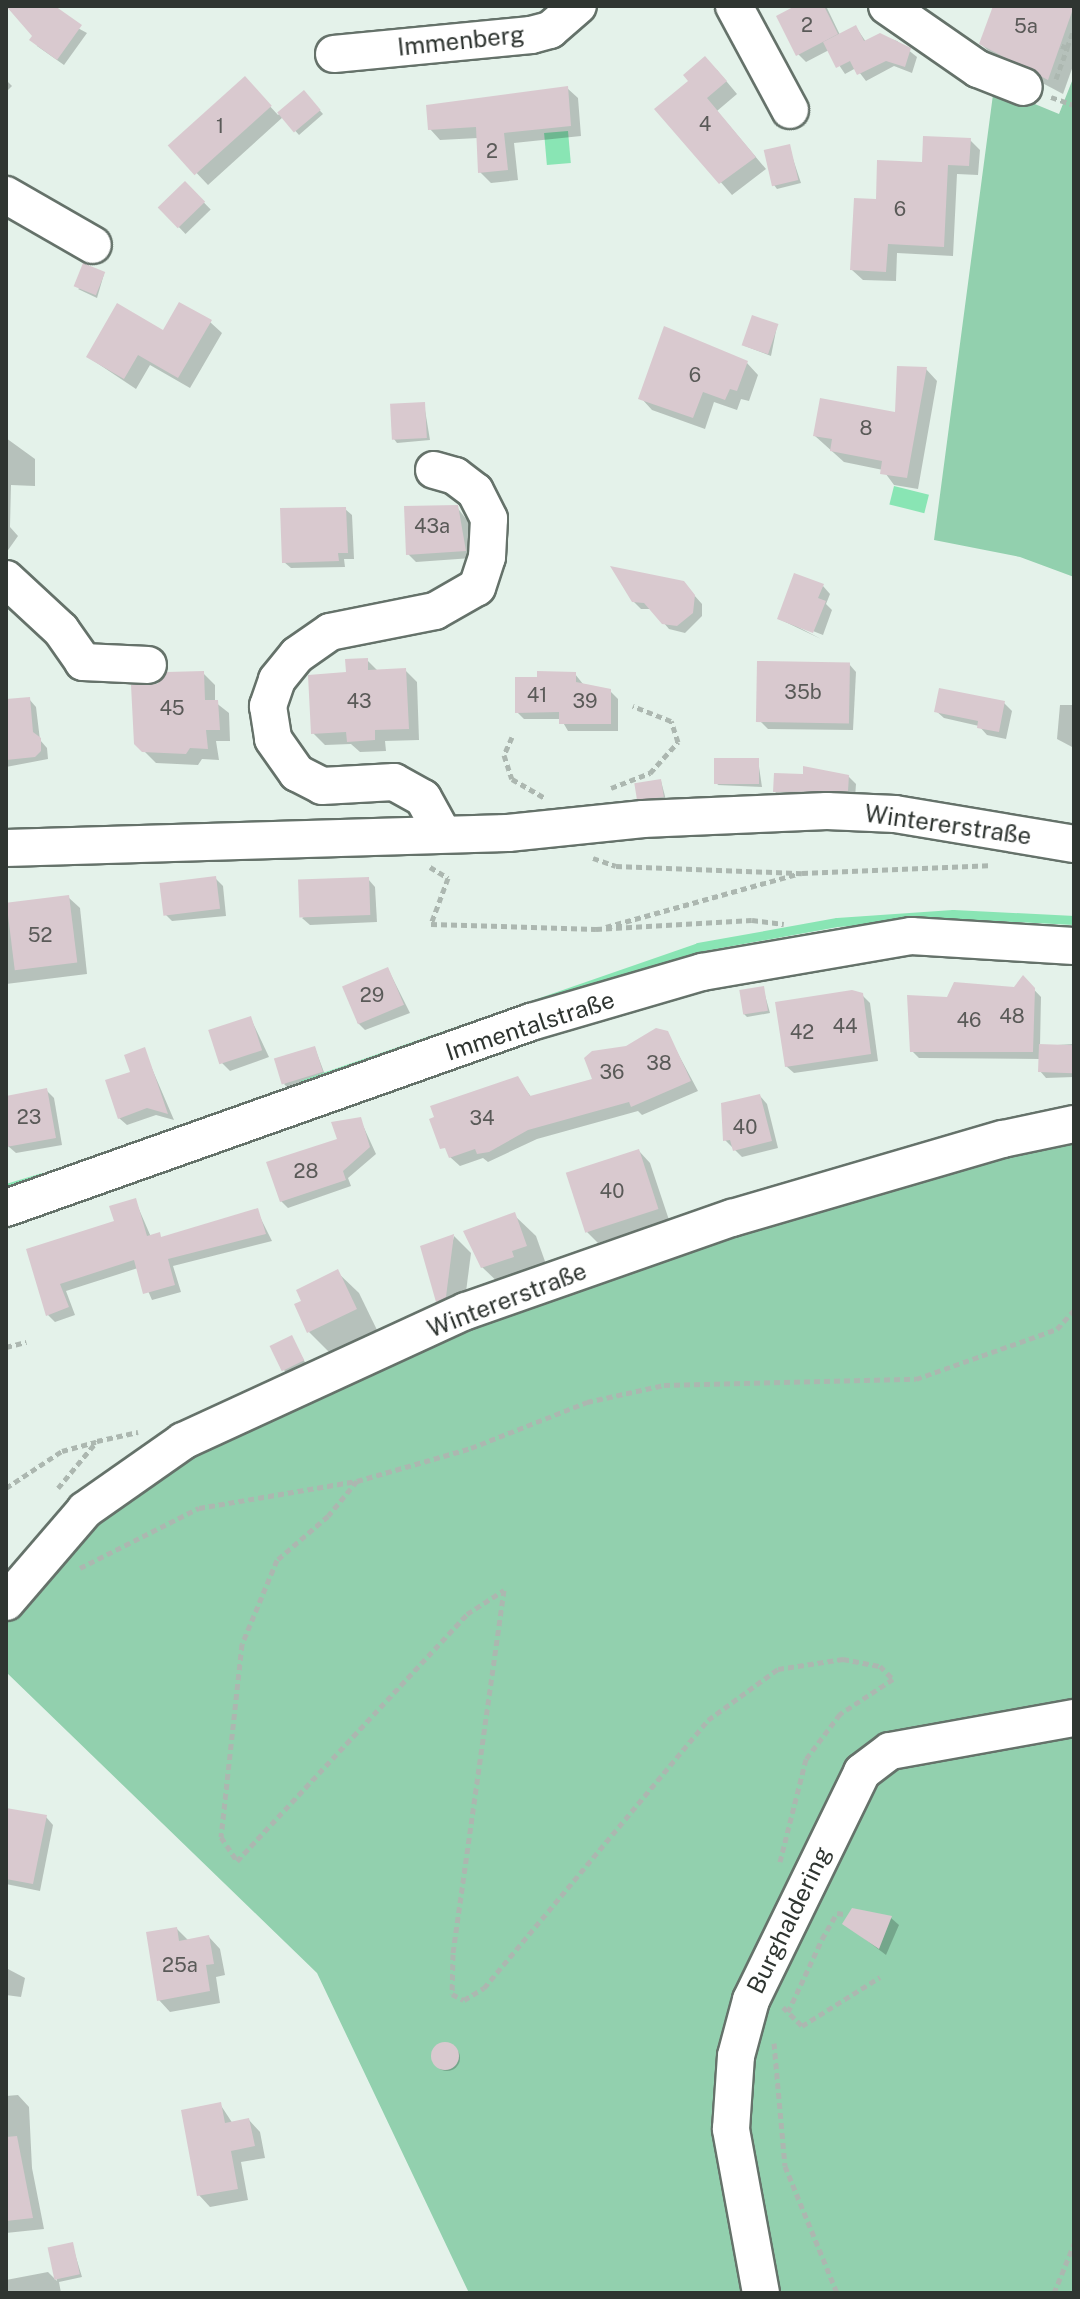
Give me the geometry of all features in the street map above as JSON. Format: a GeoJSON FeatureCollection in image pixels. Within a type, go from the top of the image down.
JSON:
{"type":"FeatureCollection","features":[{"type":"Feature","properties":{"kind":"street","name":"Immenberg"},"geometry":{"type":"LineString","coordinates":[[334,54],[531,35],[550,30],[578,6]]}},
{"type":"Feature","properties":{"kind":"street"},"geometry":{"type":"LineString","coordinates":[[734,6],[790,110]]}},
{"type":"Feature","properties":{"kind":"street"},"geometry":{"type":"LineString","coordinates":[[887,6],[978,69],[1024,87]]}},
{"type":"Feature","properties":{"kind":"street"},"geometry":{"type":"LineString","coordinates":[[6,195],[93,245]]}},
{"type":"Feature","properties":{"kind":"street"},"geometry":{"type":"LineString","coordinates":[[434,470],[455,476],[475,491],[489,519],[487,557],[477,587],[435,611],[330,632],[297,655],[277,680],[268,706],[273,739],[297,773],[322,786],[394,782],[423,798],[442,832]]}},
{"type":"Feature","properties":{"kind":"street"},"geometry":{"type":"LineString","coordinates":[[6,579],[61,630],[83,662],[148,665]]}},
{"type":"Feature","properties":{"kind":"street","name":"Wintererstraße"},"geometry":{"type":"LineString","coordinates":[[6,848],[442,832],[508,833],[658,818],[827,811],[895,814],[1074,844]]}},
{"type":"Feature","properties":{"kind":"street","name":"Immentalstraße"},"geometry":{"type":"LineString","coordinates":[[6,1208],[531,1022],[702,972],[911,936],[1074,946]]}},
{"type":"Feature","properties":{"kind":"street","name":"Wintererstraße"},"geometry":{"type":"LineString","coordinates":[[6,1602],[85,1510],[183,1441],[466,1311],[732,1218],[1003,1139],[1074,1124]]}},
{"type":"Feature","properties":{"kind":"street","name":"Burghaldering"},"geometry":{"type":"LineString","coordinates":[[761,2293],[731,2129],[736,2056],[751,2000],[862,1772],[890,1751],[1074,1718]]}},
{"type":"Feature","properties":{"kind":"path"},"geometry":{"type":"LineString","coordinates":[[1067,48],[1074,29]]}},
{"type":"Feature","properties":{"kind":"path"},"geometry":{"type":"LineString","coordinates":[[600,792],[650,773],[678,742],[671,721],[633,706]]}},
{"type":"Feature","properties":{"kind":"path"},"geometry":{"type":"LineString","coordinates":[[512,737],[504,755],[512,779],[559,806]]}},
{"type":"Feature","properties":{"kind":"path"},"geometry":{"type":"LineString","coordinates":[[581,853],[616,866],[802,873],[994,864]]}},
{"type":"Feature","properties":{"kind":"path"},"geometry":{"type":"LineString","coordinates":[[417,858],[448,878],[431,924],[596,929],[752,920],[793,925]]}},
{"type":"Feature","properties":{"kind":"path"},"geometry":{"type":"LineString","coordinates":[[596,929],[802,873]]}},
{"type":"Feature","properties":{"kind":"path"},"geometry":{"type":"LineString","coordinates":[[71,1572],[199,1508],[357,1481],[471,1448],[587,1402],[664,1385],[916,1379],[1057,1329],[1074,1310]]}},
{"type":"Feature","properties":{"kind":"path"},"geometry":{"type":"LineString","coordinates":[[6,1347],[26,1342]]}},
{"type":"Feature","properties":{"kind":"path"},"geometry":{"type":"LineString","coordinates":[[6,1488],[62,1451],[97,1441]]}},
{"type":"Feature","properties":{"kind":"path"},"geometry":{"type":"LineString","coordinates":[[357,1481],[328,1516],[277,1560],[242,1644],[221,1837],[237,1861],[467,1614],[504,1590],[452,1994],[464,2000],[484,1988],[708,1720],[778,1669],[843,1659],[880,1666],[893,1679],[840,1714],[806,1759],[777,1878]]}},
{"type":"Feature","properties":{"kind":"path"},"geometry":{"type":"LineString","coordinates":[[778,2014],[786,2010],[837,1913],[844,1914]]}},
{"type":"Feature","properties":{"kind":"path"},"geometry":{"type":"LineString","coordinates":[[786,1992],[786,2010],[802,2026],[880,1977]]}},
{"type":"Feature","properties":{"kind":"path"},"geometry":{"type":"LineString","coordinates":[[774,2036],[785,2166],[837,2293]]}},
{"type":"Feature","properties":{"kind":"path"},"geometry":{"type":"LineString","coordinates":[[1054,2293],[1074,2244]]}},
{"type":"Feature","properties":{"kind":"shaded area"},"geometry":{"type":"Polygon","coordinates":[[[1074,76],[1074,577],[1020,557],[934,540],[994,87],[1059,114],[1074,76]]]}},
{"type":"Feature","properties":{"kind":"shaded area"},"geometry":{"type":"Polygon","coordinates":[[[568,131],[571,163],[547,165],[544,133],[568,131]]]}},
{"type":"Feature","properties":{"kind":"shaded area"},"geometry":{"type":"Polygon","coordinates":[[[894,486],[929,495],[924,513],[889,504],[894,486]]]}},
{"type":"Feature","properties":{"kind":"shaded area"},"geometry":{"type":"Polygon","coordinates":[[[1074,1115],[1074,2293],[469,2293],[317,1973],[6,1672],[6,1591],[81,1507],[467,1308],[1074,1115]]]}},
{"type":"Feature","properties":{"kind":"building"},"geometry":{"type":"Polygon","coordinates":[[[6,6],[55,6],[82,25],[57,60],[29,40],[32,36],[6,6]]]}},
{"type":"Feature","properties":{"kind":"building"},"geometry":{"type":"Polygon","coordinates":[[[795,6],[824,6],[838,34],[796,56],[776,16],[795,6]]]}},
{"type":"Feature","properties":{"kind":"building"},"geometry":{"type":"Polygon","coordinates":[[[993,6],[1074,6],[1048,80],[979,44],[993,6]]]}},
{"type":"Feature","properties":{"kind":"building"},"geometry":{"type":"Polygon","coordinates":[[[856,25],[864,41],[880,33],[911,48],[905,67],[886,61],[857,75],[850,61],[836,68],[823,42],[856,25]]]}},
{"type":"Feature","properties":{"kind":"building"},"geometry":{"type":"Polygon","coordinates":[[[705,56],[727,81],[707,98],[756,157],[719,184],[654,109],[688,81],[683,75],[705,56]]]}},
{"type":"Feature","properties":{"kind":"building"},"geometry":{"type":"Polygon","coordinates":[[[245,76],[272,106],[194,175],[168,146],[245,76]]]}},
{"type":"Feature","properties":{"kind":"building"},"geometry":{"type":"Polygon","coordinates":[[[568,86],[571,126],[504,133],[508,170],[478,173],[476,127],[428,130],[426,105],[568,86]]]}},
{"type":"Feature","properties":{"kind":"building"},"geometry":{"type":"Polygon","coordinates":[[[304,90],[321,110],[294,132],[277,112],[304,90]]]}},
{"type":"Feature","properties":{"kind":"building"},"geometry":{"type":"Polygon","coordinates":[[[923,136],[971,138],[969,166],[948,165],[944,247],[888,244],[886,272],[850,270],[854,198],[876,199],[877,160],[922,162],[923,136]]]}},
{"type":"Feature","properties":{"kind":"building"},"geometry":{"type":"Polygon","coordinates":[[[790,144],[798,180],[772,186],[764,150],[790,144]]]}},
{"type":"Feature","properties":{"kind":"building"},"geometry":{"type":"Polygon","coordinates":[[[185,181],[205,202],[178,228],[158,207],[185,181]]]}},
{"type":"Feature","properties":{"kind":"building"},"geometry":{"type":"Polygon","coordinates":[[[83,263],[105,272],[96,295],[74,286],[83,263]]]}},
{"type":"Feature","properties":{"kind":"building"},"geometry":{"type":"Polygon","coordinates":[[[179,302],[212,320],[178,378],[138,355],[124,379],[86,357],[117,303],[163,330],[179,302]]]}},
{"type":"Feature","properties":{"kind":"building"},"geometry":{"type":"Polygon","coordinates":[[[752,315],[778,324],[768,354],[742,345],[752,315]]]}},
{"type":"Feature","properties":{"kind":"building"},"geometry":{"type":"Polygon","coordinates":[[[664,326],[748,361],[737,391],[730,389],[725,400],[703,392],[693,418],[638,399],[664,326]]]}},
{"type":"Feature","properties":{"kind":"building"},"geometry":{"type":"Polygon","coordinates":[[[897,366],[927,367],[907,478],[880,474],[882,461],[830,451],[832,439],[813,436],[820,398],[895,412],[897,366]]]}},
{"type":"Feature","properties":{"kind":"building"},"geometry":{"type":"Polygon","coordinates":[[[425,402],[427,438],[392,440],[390,404],[425,402]]]}},
{"type":"Feature","properties":{"kind":"building"},"geometry":{"type":"Polygon","coordinates":[[[458,505],[466,551],[406,555],[404,506],[458,505]]]}},
{"type":"Feature","properties":{"kind":"building"},"geometry":{"type":"Polygon","coordinates":[[[346,507],[348,553],[338,553],[339,561],[282,563],[280,508],[346,507]]]}},
{"type":"Feature","properties":{"kind":"building"},"geometry":{"type":"Polygon","coordinates":[[[610,566],[684,581],[695,595],[693,613],[677,626],[662,624],[644,603],[632,602],[610,566]]]}},
{"type":"Feature","properties":{"kind":"building"},"geometry":{"type":"Polygon","coordinates":[[[794,573],[824,584],[818,598],[826,601],[813,633],[777,619],[794,573]]]}},
{"type":"Feature","properties":{"kind":"building"},"geometry":{"type":"Polygon","coordinates":[[[368,658],[368,670],[406,668],[409,729],[375,730],[375,740],[347,742],[346,732],[311,734],[308,675],[346,672],[345,659],[368,658]]]}},
{"type":"Feature","properties":{"kind":"building"},"geometry":{"type":"Polygon","coordinates":[[[757,661],[850,663],[849,724],[756,722],[757,661]]]}},
{"type":"Feature","properties":{"kind":"building"},"geometry":{"type":"Polygon","coordinates":[[[204,671],[205,700],[218,700],[220,730],[206,730],[208,749],[190,748],[186,754],[142,752],[134,744],[131,685],[157,684],[167,672],[204,671]]]}},
{"type":"Feature","properties":{"kind":"building"},"geometry":{"type":"Polygon","coordinates":[[[537,671],[576,672],[576,682],[611,689],[611,724],[559,724],[559,712],[515,713],[515,677],[537,677],[537,671]]]}},
{"type":"Feature","properties":{"kind":"building"},"geometry":{"type":"Polygon","coordinates":[[[939,688],[1005,701],[999,732],[977,728],[978,721],[934,712],[939,688]]]}},
{"type":"Feature","properties":{"kind":"building"},"geometry":{"type":"Polygon","coordinates":[[[30,697],[33,732],[41,738],[41,751],[35,757],[6,760],[6,699],[30,697]]]}},
{"type":"Feature","properties":{"kind":"building"},"geometry":{"type":"Polygon","coordinates":[[[714,758],[759,758],[759,784],[714,784],[714,758]]]}},
{"type":"Feature","properties":{"kind":"building"},"geometry":{"type":"Polygon","coordinates":[[[803,766],[849,775],[848,791],[773,792],[774,773],[803,774],[803,766]]]}},
{"type":"Feature","properties":{"kind":"building"},"geometry":{"type":"Polygon","coordinates":[[[661,779],[664,797],[637,801],[634,783],[661,779]]]}},
{"type":"Feature","properties":{"kind":"building"},"geometry":{"type":"Polygon","coordinates":[[[216,876],[220,909],[163,916],[159,883],[216,876]]]}},
{"type":"Feature","properties":{"kind":"building"},"geometry":{"type":"Polygon","coordinates":[[[369,877],[370,915],[299,917],[298,879],[369,877]]]}},
{"type":"Feature","properties":{"kind":"building"},"geometry":{"type":"Polygon","coordinates":[[[69,895],[77,962],[15,970],[6,903],[69,895]]]}},
{"type":"Feature","properties":{"kind":"building"},"geometry":{"type":"Polygon","coordinates":[[[388,967],[404,1005],[358,1024],[342,987],[388,967]]]}},
{"type":"Feature","properties":{"kind":"building"},"geometry":{"type":"Polygon","coordinates":[[[1023,975],[1035,988],[1033,1052],[910,1052],[907,995],[947,997],[954,982],[1014,987],[1023,975]]]}},
{"type":"Feature","properties":{"kind":"building"},"geometry":{"type":"Polygon","coordinates":[[[764,986],[768,1011],[743,1015],[739,990],[764,986]]]}},
{"type":"Feature","properties":{"kind":"building"},"geometry":{"type":"Polygon","coordinates":[[[852,990],[863,993],[871,1054],[785,1067],[775,1002],[852,990]]]}},
{"type":"Feature","properties":{"kind":"building"},"geometry":{"type":"Polygon","coordinates":[[[251,1016],[262,1050],[219,1064],[208,1030],[251,1016]]]}},
{"type":"Feature","properties":{"kind":"building"},"geometry":{"type":"Polygon","coordinates":[[[656,1028],[668,1031],[691,1081],[631,1107],[629,1102],[528,1130],[489,1152],[477,1154],[475,1149],[449,1158],[445,1148],[440,1149],[429,1119],[434,1117],[430,1106],[518,1076],[530,1096],[592,1079],[584,1058],[592,1051],[626,1046],[656,1028]]]}},
{"type":"Feature","properties":{"kind":"building"},"geometry":{"type":"Polygon","coordinates":[[[1039,1044],[1074,1045],[1073,1073],[1038,1072],[1039,1044]]]}},
{"type":"Feature","properties":{"kind":"building"},"geometry":{"type":"Polygon","coordinates":[[[315,1046],[323,1072],[282,1084],[274,1059],[315,1046]]]}},
{"type":"Feature","properties":{"kind":"building"},"geometry":{"type":"Polygon","coordinates":[[[145,1047],[168,1114],[147,1108],[118,1119],[105,1080],[130,1072],[124,1055],[145,1047]]]}},
{"type":"Feature","properties":{"kind":"building"},"geometry":{"type":"Polygon","coordinates":[[[47,1088],[56,1138],[6,1147],[6,1096],[47,1088]]]}},
{"type":"Feature","properties":{"kind":"building"},"geometry":{"type":"Polygon","coordinates":[[[760,1094],[772,1141],[733,1151],[730,1140],[723,1141],[721,1103],[760,1094]]]}},
{"type":"Feature","properties":{"kind":"building"},"geometry":{"type":"Polygon","coordinates":[[[361,1117],[370,1147],[343,1171],[346,1180],[280,1202],[266,1162],[337,1139],[331,1122],[361,1117]]]}},
{"type":"Feature","properties":{"kind":"building"},"geometry":{"type":"Polygon","coordinates":[[[639,1149],[658,1209],[585,1233],[566,1173],[639,1149]]]}},
{"type":"Feature","properties":{"kind":"building"},"geometry":{"type":"Polygon","coordinates":[[[136,1198],[147,1236],[160,1232],[161,1237],[258,1208],[266,1234],[168,1259],[175,1285],[143,1294],[134,1260],[60,1284],[69,1307],[46,1316],[26,1249],[114,1221],[109,1206],[136,1198]]]}},
{"type":"Feature","properties":{"kind":"building"},"geometry":{"type":"Polygon","coordinates":[[[515,1212],[527,1246],[512,1251],[514,1257],[481,1268],[463,1231],[515,1212]]]}},
{"type":"Feature","properties":{"kind":"building"},"geometry":{"type":"Polygon","coordinates":[[[454,1234],[446,1297],[436,1302],[420,1246],[454,1234]]]}},
{"type":"Feature","properties":{"kind":"building"},"geometry":{"type":"Polygon","coordinates":[[[338,1269],[357,1309],[307,1333],[294,1304],[301,1301],[296,1290],[338,1269]]]}},
{"type":"Feature","properties":{"kind":"building"},"geometry":{"type":"Polygon","coordinates":[[[292,1335],[304,1360],[282,1371],[270,1346],[292,1335]]]}},
{"type":"Feature","properties":{"kind":"building"},"geometry":{"type":"Polygon","coordinates":[[[6,1808],[47,1815],[33,1884],[6,1879],[6,1808]]]}},
{"type":"Feature","properties":{"kind":"building"},"geometry":{"type":"Polygon","coordinates":[[[852,1908],[892,1916],[879,1949],[842,1924],[852,1908]]]}},
{"type":"Feature","properties":{"kind":"building"},"geometry":{"type":"Polygon","coordinates":[[[177,1927],[179,1941],[209,1935],[214,1964],[206,1965],[210,1991],[157,2001],[146,1932],[177,1927]]]}},
{"type":"Feature","properties":{"kind":"building"},"geometry":{"type":"Polygon","coordinates":[[[445,2042],[455,2046],[459,2056],[455,2066],[445,2070],[435,2066],[431,2056],[435,2046],[445,2042]]]}},
{"type":"Feature","properties":{"kind":"building"},"geometry":{"type":"Polygon","coordinates":[[[221,2102],[225,2123],[249,2118],[255,2146],[231,2151],[238,2189],[197,2196],[181,2110],[221,2102]]]}},
{"type":"Feature","properties":{"kind":"building"},"geometry":{"type":"Polygon","coordinates":[[[17,2136],[33,2218],[6,2221],[6,2137],[17,2136]]]}},
{"type":"Feature","properties":{"kind":"building"},"geometry":{"type":"Polygon","coordinates":[[[73,2242],[80,2274],[54,2280],[48,2247],[73,2242]]]}},
{"type":"Feature","properties":{"kind":"waterway"},"geometry":{"type":"LineString","coordinates":[[303,1084],[698,947],[837,922],[953,914],[1074,920]]}},
{"type":"Feature","properties":{"kind":"waterway"},"geometry":{"type":"LineString","coordinates":[[6,1188],[41,1177]]}}]}
